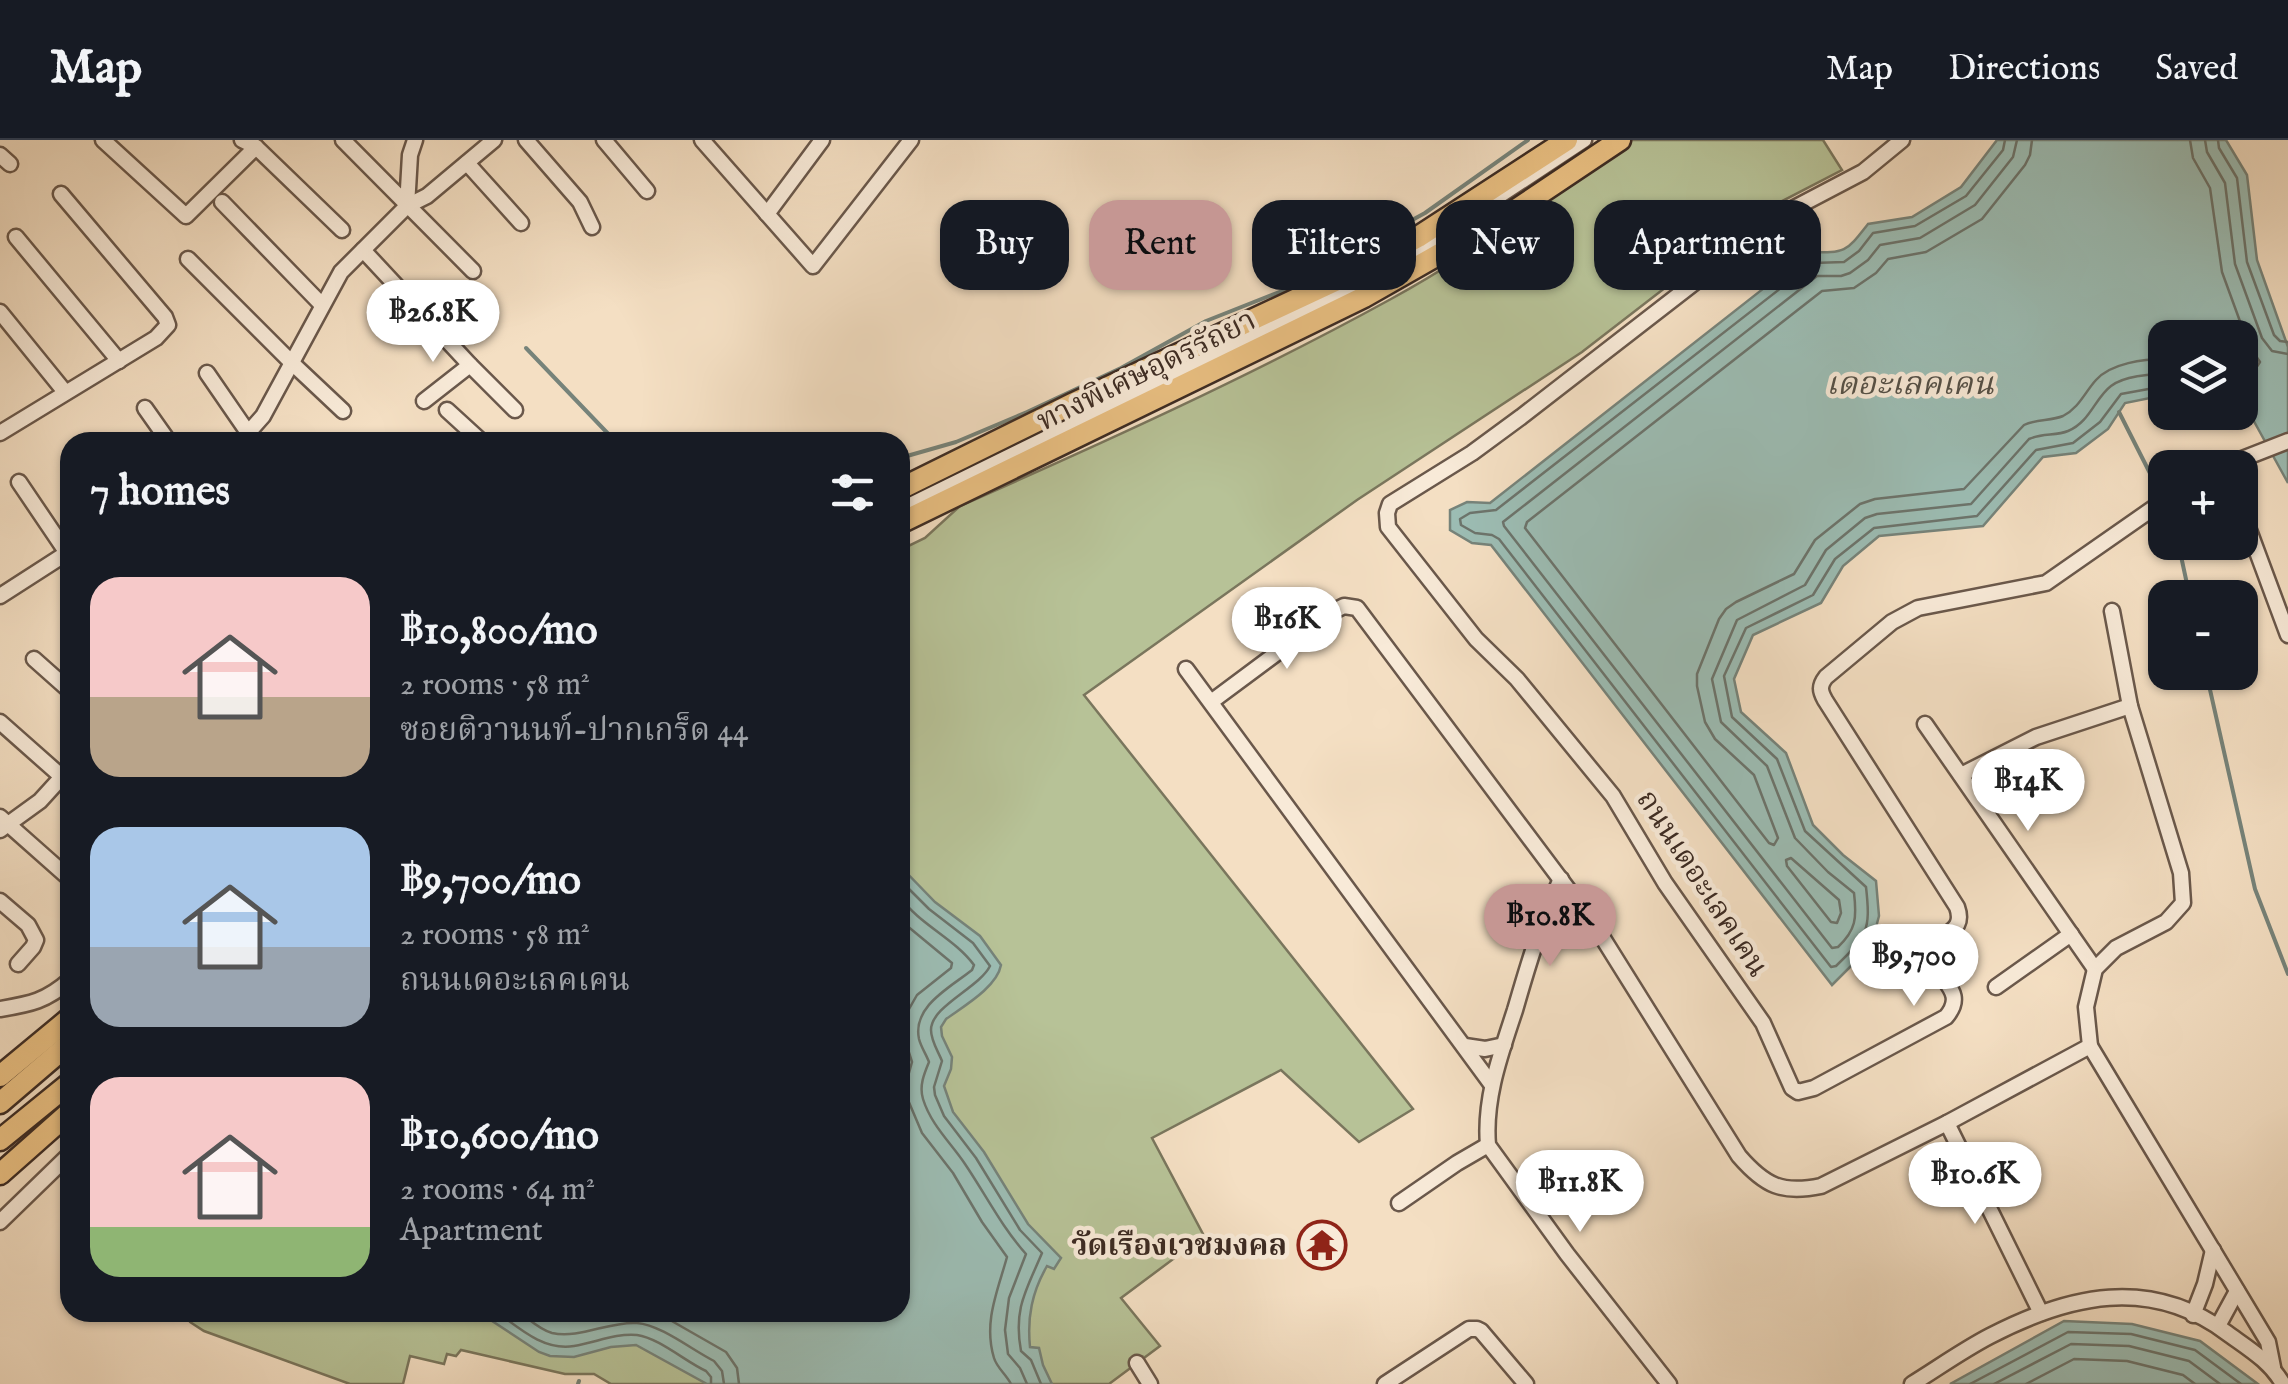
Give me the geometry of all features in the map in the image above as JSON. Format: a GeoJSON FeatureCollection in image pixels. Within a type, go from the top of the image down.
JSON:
{"type":"FeatureCollection","features":[{"type":"Feature","properties":{"kind":"highway","name":"ทางพิเศษอุดรรัถยา"},"geometry":{"type":"LineString","coordinates":[[910,484],[1348,275],[1418,237],[1567,140]]}},
{"type":"Feature","properties":{"kind":"highway","name":"ทางพิเศษอุดรรัถยา"},"geometry":{"type":"LineString","coordinates":[[910,519],[1364,297],[1508,215],[1620,140]]}},
{"type":"Feature","properties":{"kind":"highway"},"geometry":{"type":"LineString","coordinates":[[0,1076],[60,1026]]}},
{"type":"Feature","properties":{"kind":"highway"},"geometry":{"type":"LineString","coordinates":[[0,1103],[60,1052]]}},
{"type":"Feature","properties":{"kind":"highway"},"geometry":{"type":"LineString","coordinates":[[0,1140],[60,1091]]}},
{"type":"Feature","properties":{"kind":"highway"},"geometry":{"type":"LineString","coordinates":[[0,1174],[60,1121]]}},
{"type":"Feature","properties":{"kind":"street"},"geometry":{"type":"LineString","coordinates":[[103,140],[186,216],[249,144],[342,230]]}},
{"type":"Feature","properties":{"kind":"street"},"geometry":{"type":"LineString","coordinates":[[343,140],[473,271]]}},
{"type":"Feature","properties":{"kind":"street"},"geometry":{"type":"LineString","coordinates":[[408,206],[410,155],[415,140]]}},
{"type":"Feature","properties":{"kind":"street"},"geometry":{"type":"LineString","coordinates":[[249,432],[263,416],[341,272],[408,206],[428,196],[494,140]]}},
{"type":"Feature","properties":{"kind":"street"},"geometry":{"type":"LineString","coordinates":[[526,140],[580,202],[592,227]]}},
{"type":"Feature","properties":{"kind":"street"},"geometry":{"type":"LineString","coordinates":[[604,140],[647,191]]}},
{"type":"Feature","properties":{"kind":"street"},"geometry":{"type":"LineString","coordinates":[[702,140],[813,266],[912,140]]}},
{"type":"Feature","properties":{"kind":"street"},"geometry":{"type":"LineString","coordinates":[[767,214],[822,140]]}},
{"type":"Feature","properties":{"kind":"street"},"geometry":{"type":"LineString","coordinates":[[910,505],[1379,276],[1584,140]]}},
{"type":"Feature","properties":{"kind":"street","name":"ถนนเดอะเลคเคน"},"geometry":{"type":"LineString","coordinates":[[1902,140],[1852,178],[1783,214],[1521,417],[1390,504],[1387,513],[1388,527],[1476,639],[1517,680],[1613,796],[1665,883],[1763,1023],[1792,1088],[1798,1092],[1814,1088],[1946,1017],[1953,994],[1936,967],[1934,951],[1960,920],[1952,898],[1825,700],[1821,684],[1892,622],[1918,608],[2046,584],[2148,512]]}},
{"type":"Feature","properties":{"kind":"street"},"geometry":{"type":"LineString","coordinates":[[467,163],[521,223]]}},
{"type":"Feature","properties":{"kind":"street"},"geometry":{"type":"LineString","coordinates":[[3,425],[118,361],[168,325],[61,194]]}},
{"type":"Feature","properties":{"kind":"street"},"geometry":{"type":"LineString","coordinates":[[222,202],[322,305]]}},
{"type":"Feature","properties":{"kind":"street"},"geometry":{"type":"LineString","coordinates":[[16,237],[118,361]]}},
{"type":"Feature","properties":{"kind":"street"},"geometry":{"type":"LineString","coordinates":[[363,250],[515,410]]}},
{"type":"Feature","properties":{"kind":"street"},"geometry":{"type":"LineString","coordinates":[[188,259],[343,410]]}},
{"type":"Feature","properties":{"kind":"street"},"geometry":{"type":"LineString","coordinates":[[0,312],[65,392]]}},
{"type":"Feature","properties":{"kind":"street"},"geometry":{"type":"LineString","coordinates":[[424,400],[470,365]]}},
{"type":"Feature","properties":{"kind":"street"},"geometry":{"type":"LineString","coordinates":[[207,373],[241,432]]}},
{"type":"Feature","properties":{"kind":"street"},"geometry":{"type":"LineString","coordinates":[[145,408],[162,432]]}},
{"type":"Feature","properties":{"kind":"street"},"geometry":{"type":"LineString","coordinates":[[447,410],[471,432]]}},
{"type":"Feature","properties":{"kind":"street"},"geometry":{"type":"LineString","coordinates":[[2258,453],[2288,441]]}},
{"type":"Feature","properties":{"kind":"street"},"geometry":{"type":"LineString","coordinates":[[18,482],[60,541]]}},
{"type":"Feature","properties":{"kind":"street"},"geometry":{"type":"LineString","coordinates":[[2258,554],[2288,635]]}},
{"type":"Feature","properties":{"kind":"street"},"geometry":{"type":"LineString","coordinates":[[1,592],[60,557]]}},
{"type":"Feature","properties":{"kind":"street"},"geometry":{"type":"LineString","coordinates":[[1211,702],[1332,612],[1344,606],[1358,608],[1594,924],[1739,1156],[1767,1183],[1799,1190],[1821,1186],[2090,1046]]}},
{"type":"Feature","properties":{"kind":"street"},"geometry":{"type":"LineString","coordinates":[[2112,612],[2130,706],[2182,873],[2183,902],[2166,922],[2116,948],[2095,969],[2086,1006],[2090,1046],[2268,1342],[2273,1367],[2282,1384]]}},
{"type":"Feature","properties":{"kind":"street"},"geometry":{"type":"LineString","coordinates":[[34,659],[60,682]]}},
{"type":"Feature","properties":{"kind":"street"},"geometry":{"type":"LineString","coordinates":[[1186,670],[1492,1085]]}},
{"type":"Feature","properties":{"kind":"street"},"geometry":{"type":"LineString","coordinates":[[1961,775],[2036,737],[2130,706]]}},
{"type":"Feature","properties":{"kind":"street"},"geometry":{"type":"LineString","coordinates":[[0,722],[60,770]]}},
{"type":"Feature","properties":{"kind":"street"},"geometry":{"type":"LineString","coordinates":[[1925,724],[2095,969]]}},
{"type":"Feature","properties":{"kind":"street"},"geometry":{"type":"LineString","coordinates":[[60,782],[40,801],[3,824],[60,871]]}},
{"type":"Feature","properties":{"kind":"street"},"geometry":{"type":"LineString","coordinates":[[1561,879],[1539,929],[1492,1085],[1488,1145],[1566,1254],[1669,1384]]}},
{"type":"Feature","properties":{"kind":"street"},"geometry":{"type":"LineString","coordinates":[[0,901],[28,926],[36,940],[18,964]]}},
{"type":"Feature","properties":{"kind":"street"},"geometry":{"type":"LineString","coordinates":[[1996,987],[2071,934]]}},
{"type":"Feature","properties":{"kind":"street"},"geometry":{"type":"LineString","coordinates":[[0,1009],[29,1004],[60,988]]}},
{"type":"Feature","properties":{"kind":"street"},"geometry":{"type":"LineString","coordinates":[[1464,1046],[1477,1049],[1504,1045]]}},
{"type":"Feature","properties":{"kind":"street"},"geometry":{"type":"LineString","coordinates":[[1947,1122],[2041,1312]]}},
{"type":"Feature","properties":{"kind":"street"},"geometry":{"type":"LineString","coordinates":[[1399,1203],[1488,1145]]}},
{"type":"Feature","properties":{"kind":"street"},"geometry":{"type":"LineString","coordinates":[[0,1222],[60,1164]]}},
{"type":"Feature","properties":{"kind":"street"},"geometry":{"type":"LineString","coordinates":[[2194,1314],[2213,1250]]}},
{"type":"Feature","properties":{"kind":"street"},"geometry":{"type":"LineString","coordinates":[[2218,1326],[2238,1291]]}},
{"type":"Feature","properties":{"kind":"street"},"geometry":{"type":"LineString","coordinates":[[1912,1384],[1988,1337],[2041,1312],[2094,1298],[2138,1296],[2180,1308],[2218,1326],[2273,1367]]}},
{"type":"Feature","properties":{"kind":"street"},"geometry":{"type":"LineString","coordinates":[[1385,1384],[1468,1328],[1481,1332],[1526,1384]]}},
{"type":"Feature","properties":{"kind":"street"},"geometry":{"type":"LineString","coordinates":[[1138,1362],[1150,1384]]}},
{"type":"Feature","properties":{"kind":"street"},"geometry":{"type":"LineString","coordinates":[[1937,1384],[1943,1365]]}},
{"type":"Feature","properties":{"kind":"green space"},"geometry":{"type":"Polygon","coordinates":[[[1632,140],[1823,140],[1842,170],[1784,200],[1594,200],[1594,290],[1662,290],[1582,352],[1357,500],[1084,695],[1413,1109],[1359,1142],[1281,1070],[1152,1138],[1204,1236],[1121,1298],[1160,1346],[1109,1384],[611,1384],[594,1374],[565,1374],[461,1350],[456,1356],[447,1354],[444,1364],[410,1356],[403,1384],[350,1384],[204,1331],[190,1322],[910,1322],[910,545],[925,538],[960,506],[1231,381],[1406,290],[1416,290],[1416,284],[1436,272],[1436,290],[1574,290],[1574,200],[1545,200],[1632,140]]]}},
{"type":"Feature","properties":{"kind":"water","name":"เดอะเลคเคน"},"geometry":{"type":"Polygon","coordinates":[[[1997,140],[2226,140],[2247,175],[2257,260],[2288,347],[2288,483],[2258,429],[2258,320],[2148,320],[2148,398],[2125,403],[2108,429],[2076,453],[2043,457],[1983,526],[1879,536],[1843,566],[1821,603],[1753,635],[1734,679],[1741,712],[1786,753],[1813,825],[1876,881],[1879,916],[1871,946],[1832,985],[1491,545],[1472,543],[1450,530],[1450,510],[1467,502],[1490,503],[1762,290],[1821,290],[1821,252],[1844,249],[1868,224],[1912,217],[1961,187],[1997,140]]]}},
{"type":"Feature","properties":{"kind":"water"},"geometry":{"type":"Polygon","coordinates":[[[910,876],[935,902],[980,936],[1001,965],[987,988],[941,1027],[952,1057],[944,1086],[953,1112],[984,1152],[1028,1224],[1061,1258],[1054,1269],[1047,1266],[1042,1276],[1029,1325],[1030,1347],[1039,1348],[1052,1384],[707,1384],[636,1345],[574,1357],[539,1352],[494,1322],[910,1322],[910,876]]]}},
{"type":"Feature","properties":{"kind":"water"},"geometry":{"type":"Polygon","coordinates":[[[2064,1321],[2132,1324],[2200,1341],[2258,1384],[1950,1384],[2064,1321]]]}},
{"type":"Feature","properties":{"kind":"waterway"},"geometry":{"type":"LineString","coordinates":[[910,455],[956,442],[1027,412],[1121,368],[1206,321],[1282,291],[1425,213],[1528,140]]}},
{"type":"Feature","properties":{"kind":"waterway"},"geometry":{"type":"LineString","coordinates":[[526,348],[606,432]]}},
{"type":"Feature","properties":{"kind":"waterway"},"geometry":{"type":"LineString","coordinates":[[2119,412],[2148,469]]}},
{"type":"Feature","properties":{"kind":"waterway"},"geometry":{"type":"LineString","coordinates":[[2182,560],[2186,580]]}},
{"type":"Feature","properties":{"kind":"waterway"},"geometry":{"type":"LineString","coordinates":[[2210,690],[2255,889],[2288,974]]}},
{"type":"Feature","properties":{"kind":"place","name":"วัดเรืองเวชมงคล"},"geometry":{"type":"Point","coordinates":[1322,1245]}}]}
